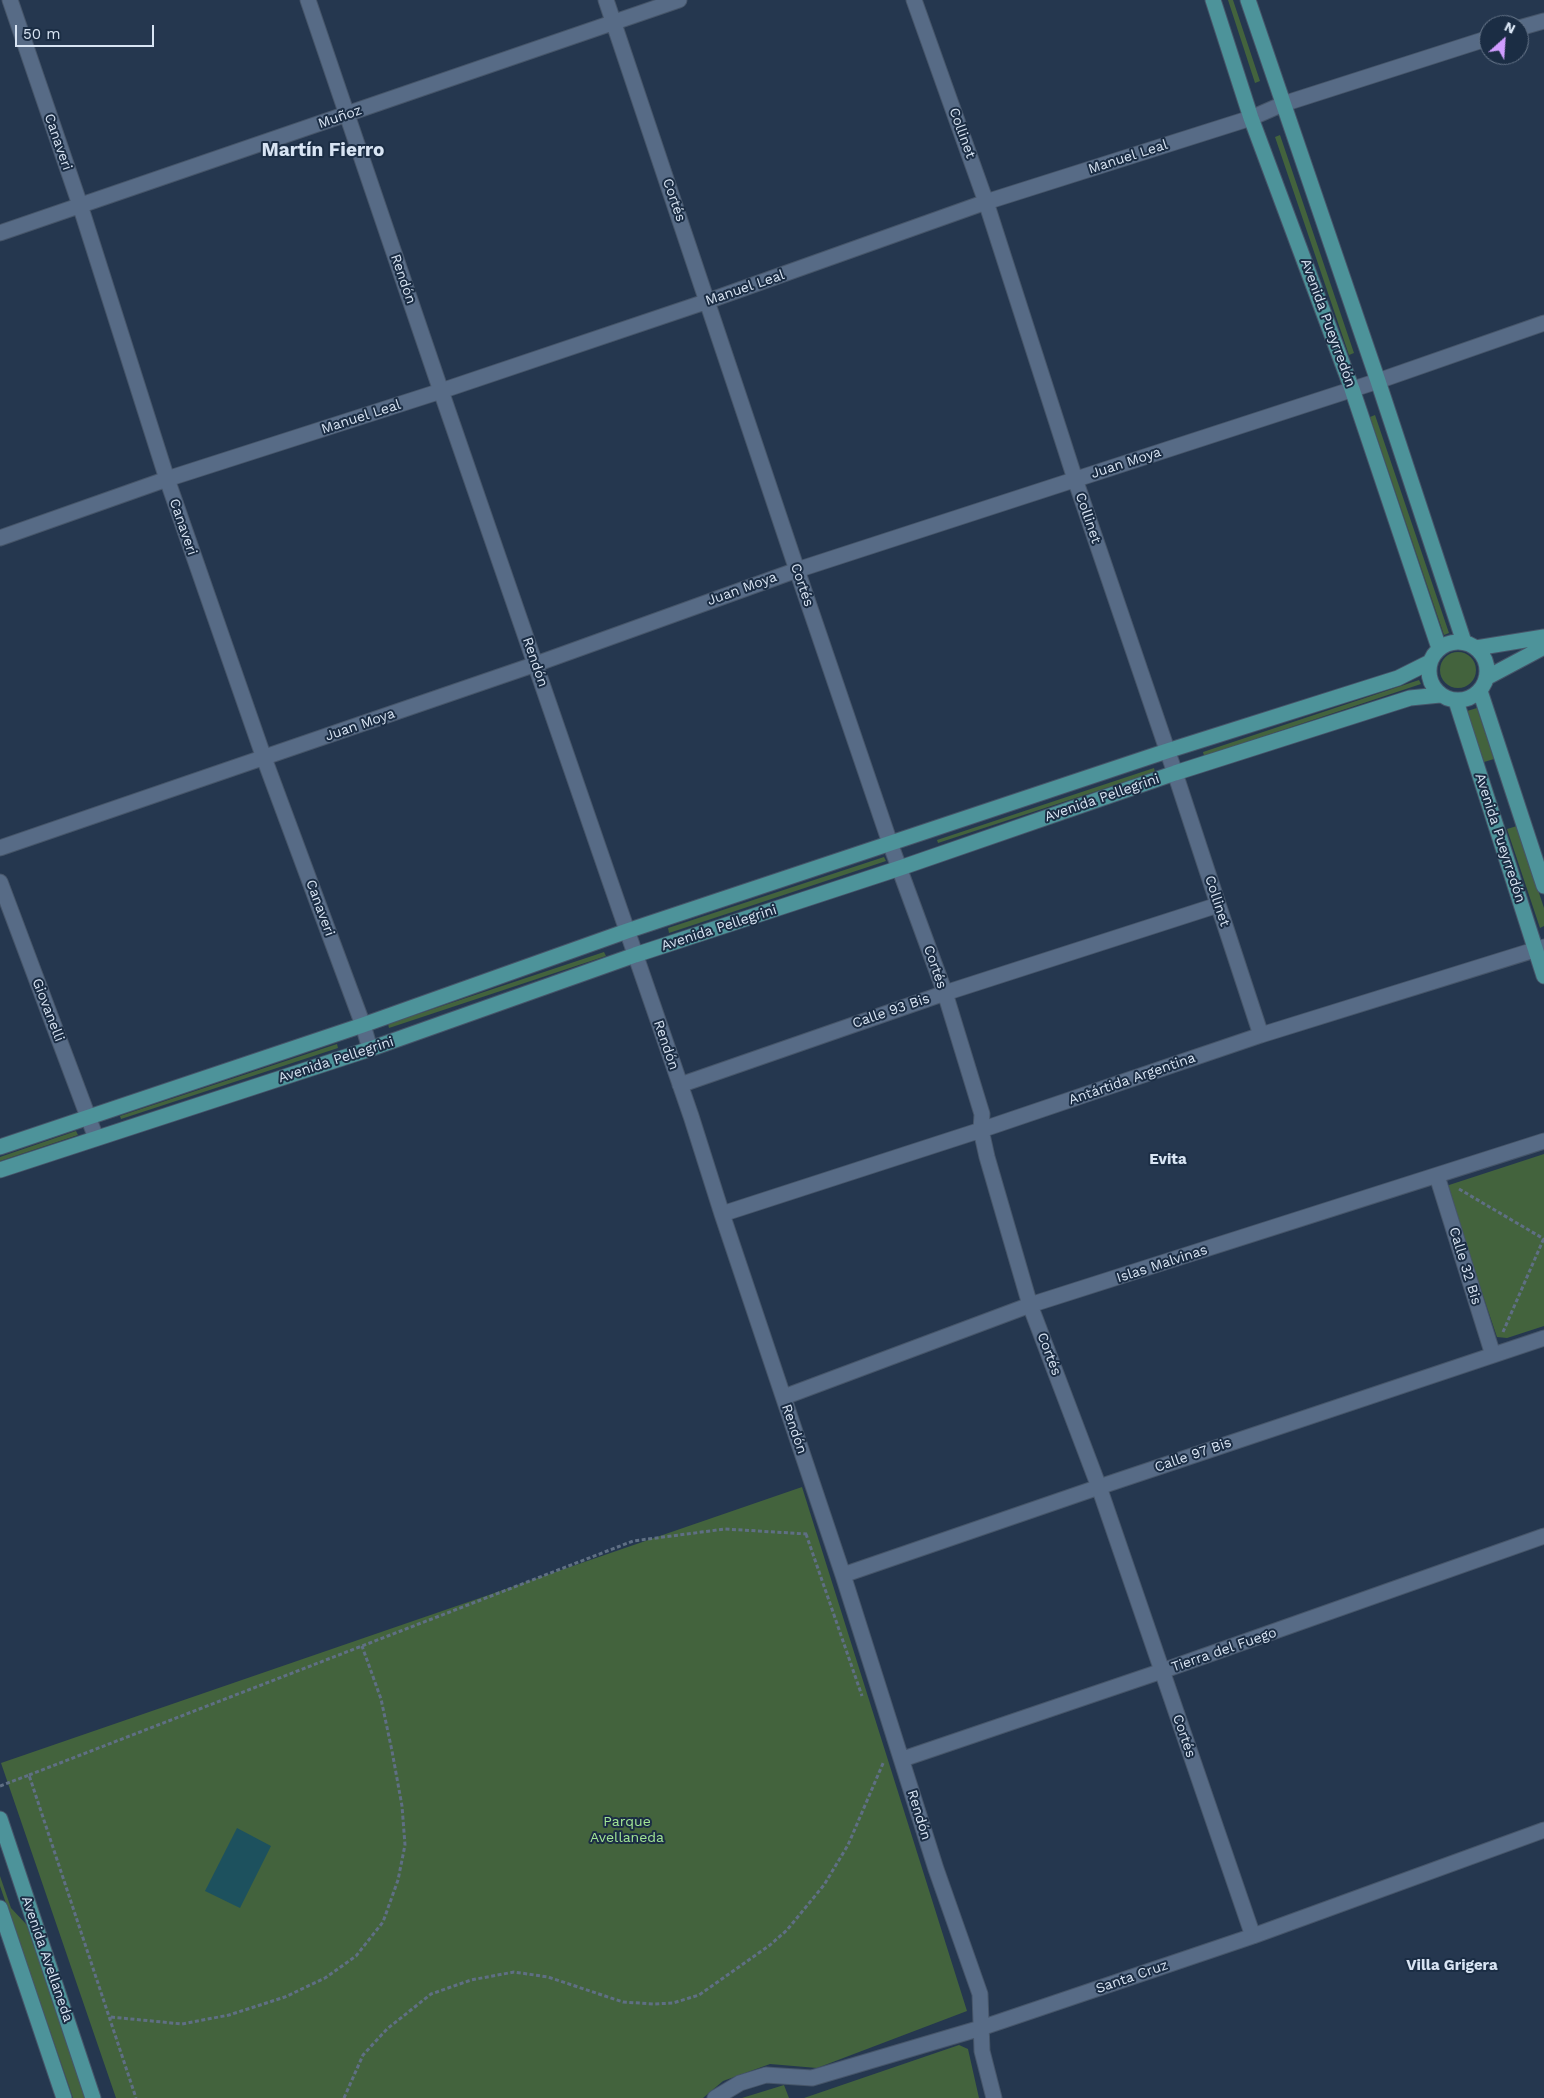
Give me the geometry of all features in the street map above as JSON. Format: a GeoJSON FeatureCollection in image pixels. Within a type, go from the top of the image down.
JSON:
{"type":"FeatureCollection","features":[{"type":"Feature","properties":{"kind":"main road","name":"Avenida Pueyrredón"},"geometry":{"type":"LineString","coordinates":[[1213,0],[1251,118],[1352,389],[1439,648]]}},
{"type":"Feature","properties":{"kind":"main road","name":"Avenida Pueyrredón"},"geometry":{"type":"LineString","coordinates":[[1248,0],[1282,104],[1470,645]]}},
{"type":"Feature","properties":{"kind":"main road"},"geometry":{"type":"LineString","coordinates":[[1544,636],[1470,645],[1454,642],[1439,648],[1430,662],[1429,677],[1432,686],[1440,695],[1456,700],[1466,699],[1483,684],[1544,647]]}},
{"type":"Feature","properties":{"kind":"main road"},"geometry":{"type":"LineString","coordinates":[[1470,645],[1485,660],[1487,670],[1483,684]]}},
{"type":"Feature","properties":{"kind":"main road","name":"Avenida Pellegrini"},"geometry":{"type":"LineString","coordinates":[[0,1146],[363,1025],[627,931],[1167,751],[1398,678],[1430,662]]}},
{"type":"Feature","properties":{"kind":"main road","name":"Avenida Pueyrredón"},"geometry":{"type":"LineString","coordinates":[[1483,684],[1512,788],[1544,886]]}},
{"type":"Feature","properties":{"kind":"main road","name":"Avenida Pellegrini"},"geometry":{"type":"LineString","coordinates":[[0,1170],[370,1049],[635,955],[900,868],[1175,772],[1410,698],[1440,695]]}},
{"type":"Feature","properties":{"kind":"main road","name":"Avenida Pueyrredón"},"geometry":{"type":"LineString","coordinates":[[1456,700],[1487,797],[1540,949],[1544,976]]}},
{"type":"Feature","properties":{"kind":"main road"},"geometry":{"type":"LineString","coordinates":[[1487,797],[1512,788]]}},
{"type":"Feature","properties":{"kind":"main road","name":"Avenida Avellaneda"},"geometry":{"type":"LineString","coordinates":[[0,1820],[93,2098]]}},
{"type":"Feature","properties":{"kind":"main road","name":"Avenida Avellaneda"},"geometry":{"type":"LineString","coordinates":[[0,1908],[64,2098]]}},
{"type":"Feature","properties":{"kind":"street","name":"Canaveri"},"geometry":{"type":"LineString","coordinates":[[10,0],[80,206],[167,479],[264,758],[363,1025],[370,1049]]}},
{"type":"Feature","properties":{"kind":"street","name":"Rendón"},"geometry":{"type":"LineString","coordinates":[[308,0],[680,1085],[843,1575],[903,1759],[936,1868],[980,1994],[982,2051],[994,2098]]}},
{"type":"Feature","properties":{"kind":"street","name":"Cortés"},"geometry":{"type":"LineString","coordinates":[[606,0],[708,301],[796,570],[890,843],[945,993],[982,1114],[981,1130],[987,1157],[1030,1306],[1099,1487],[1253,1936]]}},
{"type":"Feature","properties":{"kind":"street","name":"Muñoz"},"geometry":{"type":"LineString","coordinates":[[0,233],[679,0]]}},
{"type":"Feature","properties":{"kind":"street","name":"Collinet"},"geometry":{"type":"LineString","coordinates":[[914,0],[986,202],[1074,479],[1175,772],[1261,1035]]}},
{"type":"Feature","properties":{"kind":"street"},"geometry":{"type":"LineString","coordinates":[[1529,25],[1544,20]]}},
{"type":"Feature","properties":{"kind":"street","name":"Manuel Leal"},"geometry":{"type":"LineString","coordinates":[[0,538],[167,479],[441,391],[708,301],[986,202],[1251,118],[1282,104],[1479,41]]}},
{"type":"Feature","properties":{"kind":"street","name":"Juan Moya"},"geometry":{"type":"LineString","coordinates":[[0,848],[536,664],[796,570],[1378,381],[1544,323]]}},
{"type":"Feature","properties":{"kind":"street","name":"Giovanelli"},"geometry":{"type":"LineString","coordinates":[[0,882],[96,1138]]}},
{"type":"Feature","properties":{"kind":"street","name":"Calle 93 Bis"},"geometry":{"type":"LineString","coordinates":[[680,1085],[945,993],[1218,904]]}},
{"type":"Feature","properties":{"kind":"street","name":"Antártida Argentina"},"geometry":{"type":"LineString","coordinates":[[722,1214],[981,1130],[1261,1035],[1540,949]]}},
{"type":"Feature","properties":{"kind":"street","name":"Islas Malvinas"},"geometry":{"type":"LineString","coordinates":[[784,1397],[1030,1306],[1544,1141]]}},
{"type":"Feature","properties":{"kind":"street","name":"Calle 32 Bis"},"geometry":{"type":"LineString","coordinates":[[1437,1176],[1493,1355]]}},
{"type":"Feature","properties":{"kind":"street","name":"Calle 97 Bis"},"geometry":{"type":"LineString","coordinates":[[843,1575],[1544,1338]]}},
{"type":"Feature","properties":{"kind":"street","name":"Tierra del Fuego"},"geometry":{"type":"LineString","coordinates":[[903,1759],[1162,1672],[1544,1536]]}},
{"type":"Feature","properties":{"kind":"street","name":"Santa Cruz"},"geometry":{"type":"LineString","coordinates":[[715,2098],[740,2083],[766,2075],[812,2078],[981,2028],[1253,1936],[1544,1830]]}},
{"type":"Feature","properties":{"kind":"path"},"geometry":{"type":"LineString","coordinates":[[1437,1176],[1544,1238],[1493,1355]]}},
{"type":"Feature","properties":{"kind":"path"},"geometry":{"type":"LineString","coordinates":[[0,1786],[633,1541],[725,1529],[815,1534]]}},
{"type":"Feature","properties":{"kind":"path"},"geometry":{"type":"LineString","coordinates":[[806,1534],[862,1698]]}},
{"type":"Feature","properties":{"kind":"path"},"geometry":{"type":"LineString","coordinates":[[110,2017],[182,2024],[228,2015],[285,1997],[325,1978],[356,1956],[383,1922],[398,1880],[405,1844],[403,1815],[381,1699],[362,1646]]}},
{"type":"Feature","properties":{"kind":"path"},"geometry":{"type":"LineString","coordinates":[[344,2098],[363,2055],[387,2029],[431,1994],[471,1980],[514,1972],[548,1977],[623,2002],[673,2003],[699,1995],[770,1945],[787,1930],[824,1885],[848,1846],[884,1762],[881,1753]]}},
{"type":"Feature","properties":{"kind":"path"},"geometry":{"type":"LineString","coordinates":[[30,1775],[136,2098]]}},
{"type":"Feature","properties":{"kind":"green space"},"geometry":{"type":"Polygon","coordinates":[[[1228,0],[1233,0],[1260,81],[1255,83],[1228,0]]]}},
{"type":"Feature","properties":{"kind":"green space"},"geometry":{"type":"Polygon","coordinates":[[[1280,135],[1354,353],[1349,355],[1275,137],[1280,135]]]}},
{"type":"Feature","properties":{"kind":"green space"},"geometry":{"type":"Polygon","coordinates":[[[1375,415],[1449,633],[1444,635],[1370,417],[1375,415]]]}},
{"type":"Feature","properties":{"kind":"green space"},"geometry":{"type":"Polygon","coordinates":[[[1458,652],[1471,657],[1476,670],[1471,683],[1458,688],[1445,683],[1440,670],[1445,657],[1458,652]]]}},
{"type":"Feature","properties":{"kind":"green space"},"geometry":{"type":"Polygon","coordinates":[[[1419,680],[1421,684],[1204,756],[1203,752],[1419,680]]]}},
{"type":"Feature","properties":{"kind":"green space"},"geometry":{"type":"Polygon","coordinates":[[[1477,708],[1494,759],[1484,762],[1467,711],[1477,708]]]}},
{"type":"Feature","properties":{"kind":"green space"},"geometry":{"type":"Polygon","coordinates":[[[1154,768],[1155,772],[938,843],[937,840],[1154,768]]]}},
{"type":"Feature","properties":{"kind":"green space"},"geometry":{"type":"Polygon","coordinates":[[[1517,826],[1544,908],[1544,926],[1540,928],[1507,829],[1517,826]]]}},
{"type":"Feature","properties":{"kind":"green space"},"geometry":{"type":"Polygon","coordinates":[[[884,857],[886,861],[669,933],[668,928],[884,857]]]}},
{"type":"Feature","properties":{"kind":"green space"},"geometry":{"type":"Polygon","coordinates":[[[604,952],[606,956],[389,1028],[388,1024],[604,952]]]}},
{"type":"Feature","properties":{"kind":"green space"},"geometry":{"type":"Polygon","coordinates":[[[337,1044],[338,1048],[121,1119],[120,1116],[337,1044]]]}},
{"type":"Feature","properties":{"kind":"green space"},"geometry":{"type":"Polygon","coordinates":[[[76,1131],[78,1135],[0,1161],[0,1157],[76,1131]]]}},
{"type":"Feature","properties":{"kind":"green space"},"geometry":{"type":"Polygon","coordinates":[[[1544,1154],[1544,1326],[1507,1338],[1497,1337],[1446,1186],[1544,1154]]]}},
{"type":"Feature","properties":{"kind":"green space","name":"Parque Avellaneda"},"geometry":{"type":"Polygon","coordinates":[[[802,1487],[967,2011],[817,2068],[770,2064],[723,2081],[703,2098],[116,2098],[1,1763],[802,1487]]]}},
{"type":"Feature","properties":{"kind":"green space"},"geometry":{"type":"Polygon","coordinates":[[[0,1876],[11,1908],[27,1925],[87,2098],[73,2098],[0,1886],[0,1876]]]}},
{"type":"Feature","properties":{"kind":"green space"},"geometry":{"type":"Polygon","coordinates":[[[959,2045],[968,2049],[979,2098],[804,2098],[959,2045]]]}},
{"type":"Feature","properties":{"kind":"green space"},"geometry":{"type":"Polygon","coordinates":[[[784,2085],[789,2098],[742,2098],[784,2085]]]}},
{"type":"Feature","properties":{"kind":"water"},"geometry":{"type":"Polygon","coordinates":[[[237,1828],[271,1846],[240,1908],[205,1891],[237,1828]]]}},
{"type":"Feature","properties":{"kind":"district","name":"Martín Fierro"},"geometry":{"type":"Point","coordinates":[323,150]}},
{"type":"Feature","properties":{"kind":"district","name":"Evita"},"geometry":{"type":"Point","coordinates":[1168,1160]}},
{"type":"Feature","properties":{"kind":"district","name":"Villa Grigera"},"geometry":{"type":"Point","coordinates":[1452,1966]}}]}
